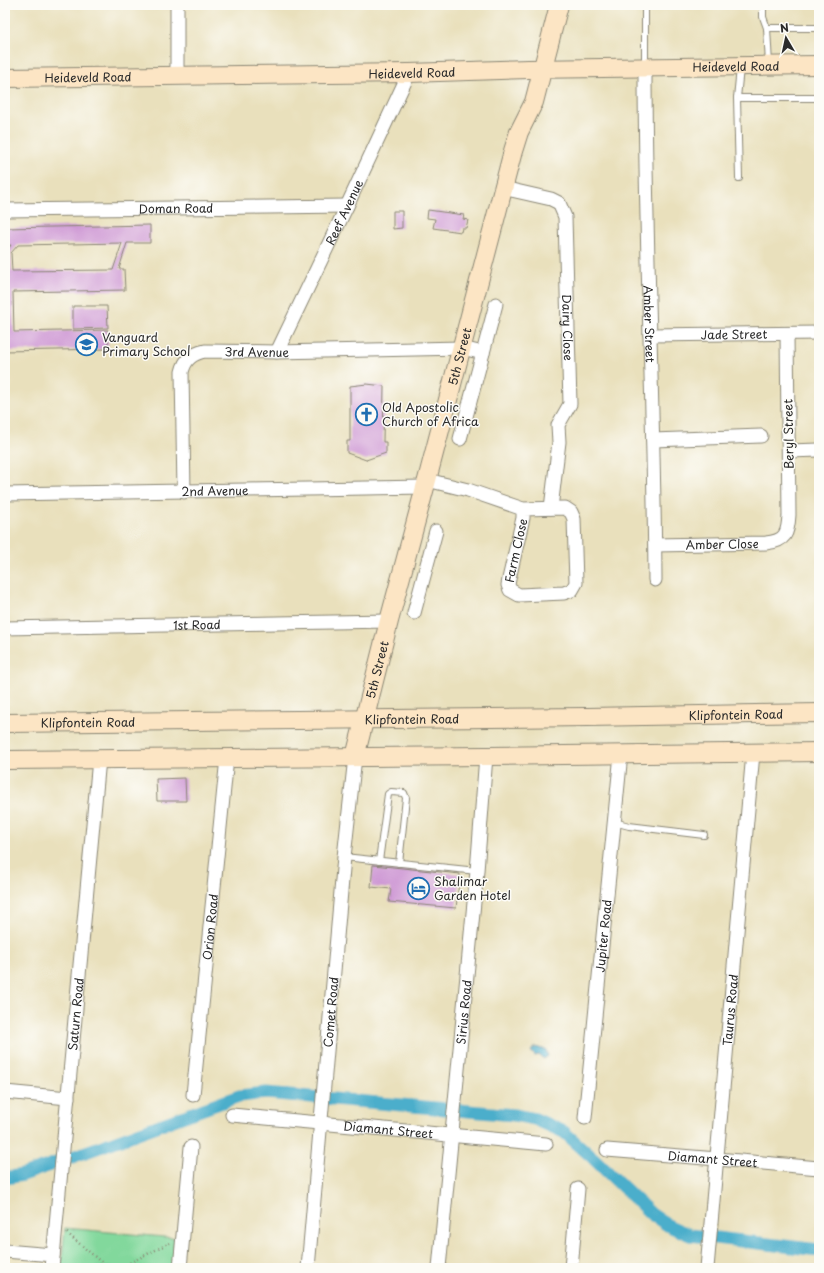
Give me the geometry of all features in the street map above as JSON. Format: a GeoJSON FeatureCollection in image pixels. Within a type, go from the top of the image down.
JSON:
{"type":"FeatureCollection","features":[{"type":"Feature","properties":{"kind":"main road","name":"5th Street"},"geometry":{"type":"LineString","coordinates":[[355,757],[366,720],[389,622],[513,151],[519,132],[534,102],[559,5]]}},
{"type":"Feature","properties":{"kind":"main road","name":"Heideveld Road"},"geometry":{"type":"LineString","coordinates":[[5,78],[409,73],[819,65]]}},
{"type":"Feature","properties":{"kind":"main road","name":"Klipfontein Road"},"geometry":{"type":"LineString","coordinates":[[5,723],[185,720],[366,720],[819,713]]}},
{"type":"Feature","properties":{"kind":"main road"},"geometry":{"type":"LineString","coordinates":[[5,760],[819,752]]}},
{"type":"Feature","properties":{"kind":"street"},"geometry":{"type":"LineString","coordinates":[[177,5],[177,76]]}},
{"type":"Feature","properties":{"kind":"street","name":"Amber Street"},"geometry":{"type":"LineString","coordinates":[[645,68],[655,580]]}},
{"type":"Feature","properties":{"kind":"street","name":"Reef Avenue"},"geometry":{"type":"LineString","coordinates":[[277,352],[409,73]]}},
{"type":"Feature","properties":{"kind":"street","name":"Dairy Close"},"geometry":{"type":"LineString","coordinates":[[503,188],[551,199],[559,203],[565,217],[570,404],[558,425],[559,442],[551,508]]}},
{"type":"Feature","properties":{"kind":"street","name":"Doman Road"},"geometry":{"type":"LineString","coordinates":[[5,210],[347,206]]}},
{"type":"Feature","properties":{"kind":"street"},"geometry":{"type":"LineString","coordinates":[[460,438],[496,304]]}},
{"type":"Feature","properties":{"kind":"street","name":"Jade Street"},"geometry":{"type":"LineString","coordinates":[[650,335],[819,333]]}},
{"type":"Feature","properties":{"kind":"street","name":"Beryl Street"},"geometry":{"type":"LineString","coordinates":[[786,533],[789,515],[787,334]]}},
{"type":"Feature","properties":{"kind":"street","name":"3rd Avenue"},"geometry":{"type":"LineString","coordinates":[[184,492],[182,380],[184,364],[188,358],[196,354],[205,352],[462,348],[483,352]]}},
{"type":"Feature","properties":{"kind":"street"},"geometry":{"type":"LineString","coordinates":[[653,440],[761,436]]}},
{"type":"Feature","properties":{"kind":"street"},"geometry":{"type":"LineString","coordinates":[[789,451],[819,450]]}},
{"type":"Feature","properties":{"kind":"street","name":"Farm Close"},"geometry":{"type":"LineString","coordinates":[[426,484],[468,490],[523,509],[565,508],[571,512],[574,519],[576,583],[572,590],[564,593],[519,595],[510,590],[508,585],[523,518],[523,509]]}},
{"type":"Feature","properties":{"kind":"street","name":"2nd Avenue"},"geometry":{"type":"LineString","coordinates":[[5,494],[184,492],[426,484]]}},
{"type":"Feature","properties":{"kind":"street"},"geometry":{"type":"LineString","coordinates":[[414,613],[436,531]]}},
{"type":"Feature","properties":{"kind":"street","name":"Amber Close"},"geometry":{"type":"LineString","coordinates":[[655,545],[766,543],[775,542],[782,539],[786,533]]}},
{"type":"Feature","properties":{"kind":"street"},"geometry":{"type":"LineString","coordinates":[[406,558],[427,565]]}},
{"type":"Feature","properties":{"kind":"street","name":"1st Road"},"geometry":{"type":"LineString","coordinates":[[5,628],[389,622]]}},
{"type":"Feature","properties":{"kind":"street","name":"Taurus Road"},"geometry":{"type":"LineString","coordinates":[[707,1268],[753,752]]}},
{"type":"Feature","properties":{"kind":"street","name":"Jupiter Road"},"geometry":{"type":"LineString","coordinates":[[586,1118],[621,754]]}},
{"type":"Feature","properties":{"kind":"street","name":"Sirius Road"},"geometry":{"type":"LineString","coordinates":[[440,1268],[451,1135],[456,1099],[477,871],[486,756]]}},
{"type":"Feature","properties":{"kind":"street","name":"Comet Road"},"geometry":{"type":"LineString","coordinates":[[308,1268],[344,857],[355,757]]}},
{"type":"Feature","properties":{"kind":"street","name":"Orion Road"},"geometry":{"type":"LineString","coordinates":[[193,1095],[227,758]]}},
{"type":"Feature","properties":{"kind":"street","name":"Saturn Road"},"geometry":{"type":"LineString","coordinates":[[53,1262],[99,759]]}},
{"type":"Feature","properties":{"kind":"street"},"geometry":{"type":"LineString","coordinates":[[5,1092],[68,1098]]}},
{"type":"Feature","properties":{"kind":"street","name":"Diamant Street"},"geometry":{"type":"LineString","coordinates":[[232,1115],[321,1122],[546,1144]]}},
{"type":"Feature","properties":{"kind":"street"},"geometry":{"type":"LineString","coordinates":[[180,1268],[191,1147]]}},
{"type":"Feature","properties":{"kind":"street","name":"Diamant Street"},"geometry":{"type":"LineString","coordinates":[[606,1150],[819,1168]]}},
{"type":"Feature","properties":{"kind":"street"},"geometry":{"type":"LineString","coordinates":[[571,1268],[578,1189]]}},
{"type":"Feature","properties":{"kind":"street"},"geometry":{"type":"LineString","coordinates":[[5,1250],[53,1262]]}},
{"type":"Feature","properties":{"kind":"lane"},"geometry":{"type":"LineString","coordinates":[[645,5],[645,68]]}},
{"type":"Feature","properties":{"kind":"lane"},"geometry":{"type":"LineString","coordinates":[[763,5],[763,18],[767,28],[769,66]]}},
{"type":"Feature","properties":{"kind":"lane"},"geometry":{"type":"LineString","coordinates":[[767,28],[819,28]]}},
{"type":"Feature","properties":{"kind":"lane"},"geometry":{"type":"LineString","coordinates":[[740,66],[736,98],[740,178]]}},
{"type":"Feature","properties":{"kind":"lane"},"geometry":{"type":"LineString","coordinates":[[736,98],[819,98]]}},
{"type":"Feature","properties":{"kind":"lane"},"geometry":{"type":"LineString","coordinates":[[379,861],[388,794],[391,792],[402,792],[406,798],[399,863]]}},
{"type":"Feature","properties":{"kind":"lane"},"geometry":{"type":"LineString","coordinates":[[614,822],[635,827],[704,835]]}},
{"type":"Feature","properties":{"kind":"lane"},"geometry":{"type":"LineString","coordinates":[[344,857],[477,871]]}},
{"type":"Feature","properties":{"kind":"path"},"geometry":{"type":"LineString","coordinates":[[56,1230],[66,1232],[108,1268]]}},
{"type":"Feature","properties":{"kind":"path"},"geometry":{"type":"LineString","coordinates":[[119,1268],[171,1242],[182,1243]]}},
{"type":"Feature","properties":{"kind":"green space"},"geometry":{"type":"Polygon","coordinates":[[[65,1228],[175,1238],[172,1268],[61,1268],[65,1228]]]}},
{"type":"Feature","properties":{"kind":"water"},"geometry":{"type":"Polygon","coordinates":[[[536,1047],[546,1049],[548,1056],[544,1059],[539,1055],[535,1056],[531,1051],[536,1047]]]}},
{"type":"Feature","properties":{"kind":"building"},"geometry":{"type":"Polygon","coordinates":[[[428,210],[464,215],[463,219],[468,220],[466,228],[462,228],[461,232],[433,228],[435,219],[427,218],[428,210]]]}},
{"type":"Feature","properties":{"kind":"building"},"geometry":{"type":"Polygon","coordinates":[[[393,211],[402,211],[402,228],[393,229],[393,211]]]}},
{"type":"Feature","properties":{"kind":"building"},"geometry":{"type":"Polygon","coordinates":[[[150,225],[150,243],[127,243],[119,269],[124,269],[125,290],[13,292],[14,332],[108,330],[108,349],[5,351],[5,332],[7,332],[5,251],[7,251],[11,245],[5,245],[5,228],[150,225]],[[122,243],[18,245],[11,253],[12,271],[113,270],[122,243]]]}},
{"type":"Feature","properties":{"kind":"building"},"geometry":{"type":"Polygon","coordinates":[[[73,306],[107,306],[108,328],[73,329],[73,306]]]}},
{"type":"Feature","properties":{"kind":"building","name":"Old Apostolic Church of Africa"},"geometry":{"type":"Polygon","coordinates":[[[367,384],[384,386],[383,442],[386,442],[386,453],[366,460],[347,453],[347,441],[350,441],[350,386],[367,384]]]}},
{"type":"Feature","properties":{"kind":"building"},"geometry":{"type":"Polygon","coordinates":[[[185,778],[186,801],[157,801],[156,779],[185,778]]]}},
{"type":"Feature","properties":{"kind":"building"},"geometry":{"type":"Polygon","coordinates":[[[5,856],[8,856],[9,868],[5,868],[5,856]]]}},
{"type":"Feature","properties":{"kind":"building","name":"Shalimar Garden Hotel"},"geometry":{"type":"Polygon","coordinates":[[[373,865],[460,874],[456,908],[389,902],[391,889],[371,887],[373,865]]]}},
{"type":"Feature","properties":{"kind":"waterway"},"geometry":{"type":"LineString","coordinates":[[5,1178],[23,1175],[239,1096],[266,1093],[514,1115],[535,1119],[564,1132],[651,1214],[669,1226],[690,1235],[819,1250]]}},
{"type":"Feature","properties":{"kind":"place","name":"Vanguard Primary School"},"geometry":{"type":"Point","coordinates":[86,344]}},
{"type":"Feature","properties":{"kind":"place","name":"Old Apostolic Church of Africa"},"geometry":{"type":"Point","coordinates":[367,414]}},
{"type":"Feature","properties":{"kind":"place","name":"Shalimar Garden Hotel"},"geometry":{"type":"Point","coordinates":[419,888]}}]}
